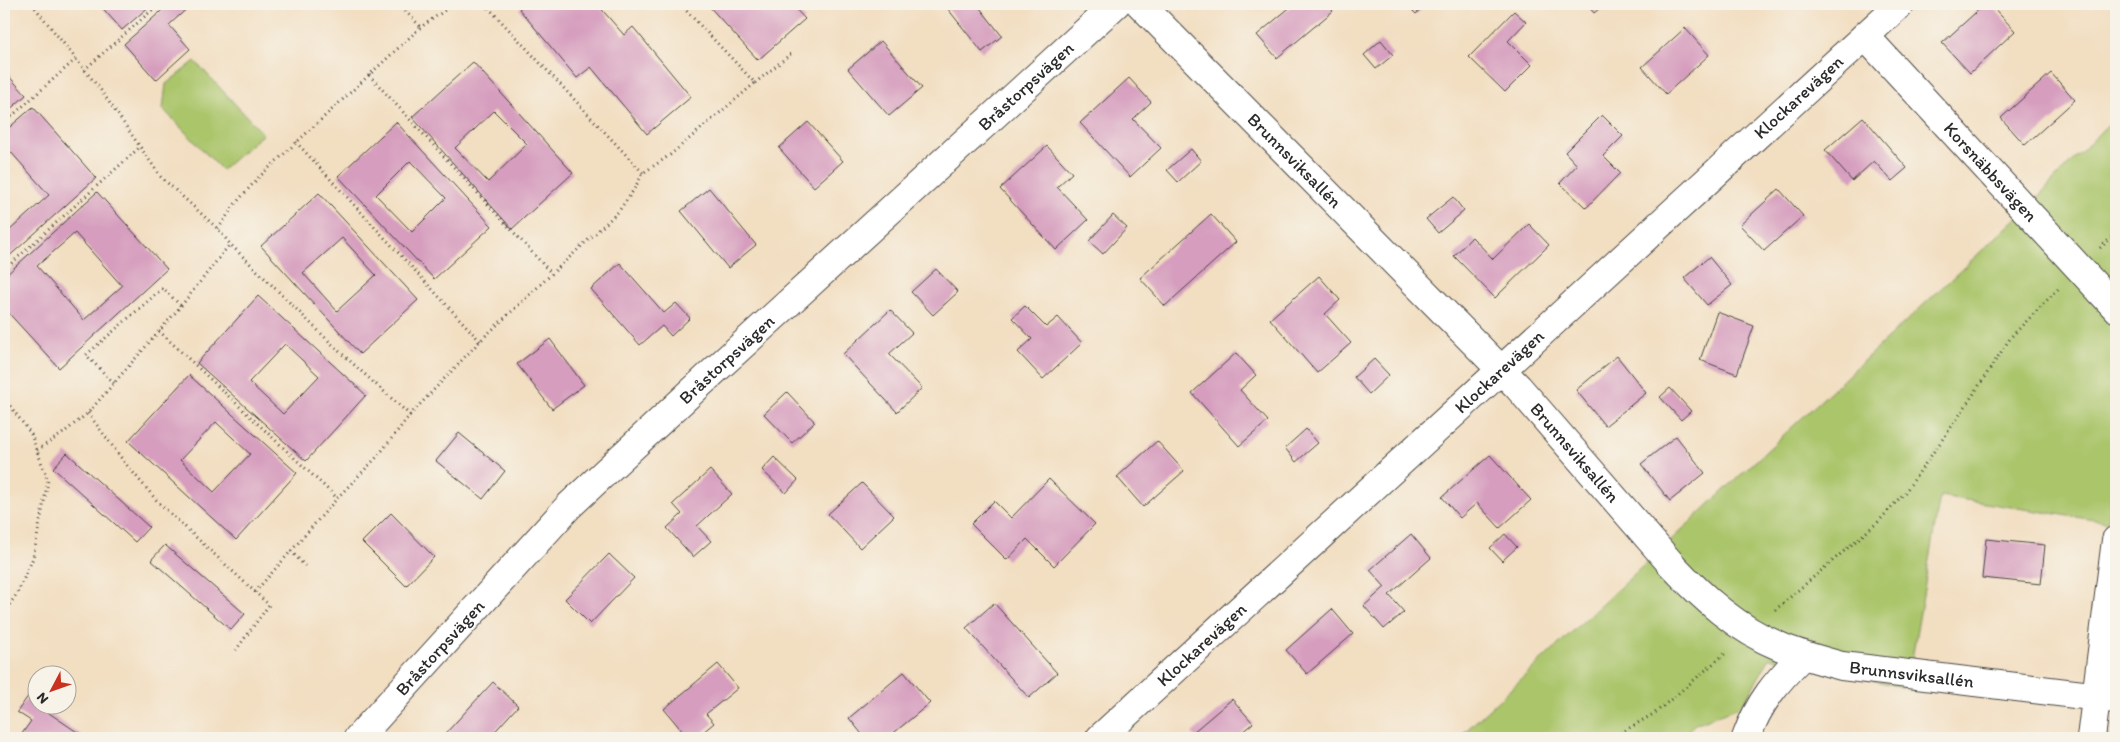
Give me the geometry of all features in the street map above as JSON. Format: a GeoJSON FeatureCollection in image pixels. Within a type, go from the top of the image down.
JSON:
{"type":"FeatureCollection","features":[{"type":"Feature","properties":{"kind":"street","name":"Bråstorpsvägen"},"geometry":{"type":"LineString","coordinates":[[370,734],[569,506],[1116,4]]}},
{"type":"Feature","properties":{"kind":"street","name":"Brunnsviksallén"},"geometry":{"type":"LineString","coordinates":[[1140,4],[1524,394],[1672,565],[1713,605],[1750,632],[1778,646],[1842,666],[2106,697]]}},
{"type":"Feature","properties":{"kind":"street","name":"Klockarevägen"},"geometry":{"type":"LineString","coordinates":[[1100,738],[1900,4]]}},
{"type":"Feature","properties":{"kind":"street","name":"Korsnäbbsvägen"},"geometry":{"type":"LineString","coordinates":[[1865,36],[2116,308]]}},
{"type":"Feature","properties":{"kind":"street"},"geometry":{"type":"LineString","coordinates":[[2091,738],[2106,697],[2116,540]]}},
{"type":"Feature","properties":{"kind":"street"},"geometry":{"type":"LineString","coordinates":[[1746,738],[1754,717],[1767,694],[1803,655]]}},
{"type":"Feature","properties":{"kind":"path"},"geometry":{"type":"LineString","coordinates":[[32,4],[76,59],[161,177],[218,229],[230,244],[340,352],[410,415]]}},
{"type":"Feature","properties":{"kind":"path"},"geometry":{"type":"LineString","coordinates":[[84,70],[159,4]]}},
{"type":"Feature","properties":{"kind":"path"},"geometry":{"type":"LineString","coordinates":[[398,4],[421,27]]}},
{"type":"Feature","properties":{"kind":"path"},"geometry":{"type":"LineString","coordinates":[[218,229],[235,204],[257,178],[421,27],[454,4]]}},
{"type":"Feature","properties":{"kind":"path"},"geometry":{"type":"LineString","coordinates":[[485,4],[642,173]]}},
{"type":"Feature","properties":{"kind":"path"},"geometry":{"type":"LineString","coordinates":[[680,4],[755,84]]}},
{"type":"Feature","properties":{"kind":"path"},"geometry":{"type":"LineString","coordinates":[[255,592],[337,498],[376,457],[410,415],[480,341],[618,212],[633,191],[642,173],[670,154],[793,52]]}},
{"type":"Feature","properties":{"kind":"path"},"geometry":{"type":"LineString","coordinates":[[4,123],[76,59]]}},
{"type":"Feature","properties":{"kind":"path"},"geometry":{"type":"LineString","coordinates":[[369,75],[552,274]]}},
{"type":"Feature","properties":{"kind":"path"},"geometry":{"type":"LineString","coordinates":[[296,142],[480,341]]}},
{"type":"Feature","properties":{"kind":"path"},"geometry":{"type":"LineString","coordinates":[[4,270],[140,147]]}},
{"type":"Feature","properties":{"kind":"path"},"geometry":{"type":"LineString","coordinates":[[1612,738],[1655,713],[1878,522],[1906,491],[1959,416],[2011,337],[2116,233]]}},
{"type":"Feature","properties":{"kind":"path"},"geometry":{"type":"LineString","coordinates":[[37,450],[62,434],[88,413],[181,306],[230,244]]}},
{"type":"Feature","properties":{"kind":"path"},"geometry":{"type":"LineString","coordinates":[[114,383],[86,355],[163,288],[181,306]]}},
{"type":"Feature","properties":{"kind":"path"},"geometry":{"type":"LineString","coordinates":[[159,331],[337,498]]}},
{"type":"Feature","properties":{"kind":"path"},"geometry":{"type":"LineString","coordinates":[[4,398],[31,434],[48,481],[34,558],[17,594],[4,612]]}},
{"type":"Feature","properties":{"kind":"path"},"geometry":{"type":"LineString","coordinates":[[88,413],[125,463],[158,502],[268,605],[236,650]]}},
{"type":"Feature","properties":{"kind":"path"},"geometry":{"type":"LineString","coordinates":[[291,551],[305,566]]}},
{"type":"Feature","properties":{"kind":"green space"},"geometry":{"type":"Polygon","coordinates":[[[195,61],[263,134],[222,170],[163,109],[166,84],[195,61]]]}},
{"type":"Feature","properties":{"kind":"green space"},"geometry":{"type":"Polygon","coordinates":[[[2116,116],[2116,459],[2108,522],[1940,496],[1907,688],[1770,658],[1742,706],[1695,724],[1681,738],[1458,738],[2019,216],[2116,116]]]}},
{"type":"Feature","properties":{"kind":"building"},"geometry":{"type":"Polygon","coordinates":[[[99,4],[152,4],[122,30],[99,4]]]}},
{"type":"Feature","properties":{"kind":"building"},"geometry":{"type":"Polygon","coordinates":[[[169,4],[192,4],[169,25],[190,49],[156,80],[124,44],[169,4]]]}},
{"type":"Feature","properties":{"kind":"building"},"geometry":{"type":"Polygon","coordinates":[[[525,4],[597,4],[624,35],[633,27],[691,97],[647,134],[591,67],[577,78],[519,9],[525,4]]]}},
{"type":"Feature","properties":{"kind":"building"},"geometry":{"type":"Polygon","coordinates":[[[707,4],[791,4],[805,19],[758,60],[707,4]]]}},
{"type":"Feature","properties":{"kind":"building"},"geometry":{"type":"Polygon","coordinates":[[[944,4],[986,4],[980,8],[1002,36],[982,52],[944,4]]]}},
{"type":"Feature","properties":{"kind":"building"},"geometry":{"type":"Polygon","coordinates":[[[1294,4],[1327,4],[1333,11],[1277,58],[1257,35],[1294,4]]]}},
{"type":"Feature","properties":{"kind":"building"},"geometry":{"type":"Polygon","coordinates":[[[1406,4],[1428,4],[1416,14],[1406,4]]]}},
{"type":"Feature","properties":{"kind":"building"},"geometry":{"type":"Polygon","coordinates":[[[1586,4],[1605,4],[1594,13],[1586,4]]]}},
{"type":"Feature","properties":{"kind":"building"},"geometry":{"type":"Polygon","coordinates":[[[1985,4],[1990,4],[2015,31],[1970,73],[1942,43],[1985,4]]]}},
{"type":"Feature","properties":{"kind":"building"},"geometry":{"type":"Polygon","coordinates":[[[1514,11],[1526,22],[1508,41],[1532,65],[1505,92],[1469,57],[1514,11]]]}},
{"type":"Feature","properties":{"kind":"building"},"geometry":{"type":"Polygon","coordinates":[[[1685,28],[1709,55],[1666,94],[1642,67],[1685,28]]]}},
{"type":"Feature","properties":{"kind":"building"},"geometry":{"type":"Polygon","coordinates":[[[1381,40],[1393,55],[1376,69],[1364,55],[1381,40]]]}},
{"type":"Feature","properties":{"kind":"building"},"geometry":{"type":"Polygon","coordinates":[[[881,41],[922,88],[889,116],[848,69],[881,41]]]}},
{"type":"Feature","properties":{"kind":"building"},"geometry":{"type":"Polygon","coordinates":[[[473,62],[573,173],[512,229],[412,117],[473,62]],[[494,111],[455,148],[488,182],[527,144],[494,111]]]}},
{"type":"Feature","properties":{"kind":"building"},"geometry":{"type":"Polygon","coordinates":[[[4,71],[26,95],[4,115],[4,71]]]}},
{"type":"Feature","properties":{"kind":"building"},"geometry":{"type":"Polygon","coordinates":[[[2051,73],[2075,100],[2025,145],[2001,118],[2051,73]]]}},
{"type":"Feature","properties":{"kind":"building"},"geometry":{"type":"Polygon","coordinates":[[[1129,78],[1151,102],[1133,119],[1161,148],[1130,177],[1080,123],[1129,78]]]}},
{"type":"Feature","properties":{"kind":"building"},"geometry":{"type":"Polygon","coordinates":[[[33,107],[96,178],[4,261],[4,223],[10,230],[49,195],[9,150],[4,155],[4,132],[33,107]]]}},
{"type":"Feature","properties":{"kind":"building"},"geometry":{"type":"Polygon","coordinates":[[[1602,115],[1623,136],[1603,156],[1620,173],[1586,208],[1560,183],[1577,165],[1565,152],[1602,115]]]}},
{"type":"Feature","properties":{"kind":"building"},"geometry":{"type":"Polygon","coordinates":[[[1863,117],[1907,168],[1892,181],[1874,161],[1852,181],[1825,150],[1863,117]]]}},
{"type":"Feature","properties":{"kind":"building"},"geometry":{"type":"Polygon","coordinates":[[[396,122],[492,226],[434,279],[338,176],[396,122]],[[410,161],[376,195],[412,232],[446,198],[410,161]]]}},
{"type":"Feature","properties":{"kind":"building"},"geometry":{"type":"Polygon","coordinates":[[[808,122],[843,161],[814,187],[779,148],[808,122]]]}},
{"type":"Feature","properties":{"kind":"building"},"geometry":{"type":"Polygon","coordinates":[[[1047,146],[1072,173],[1057,187],[1088,220],[1056,250],[1000,189],[1047,146]]]}},
{"type":"Feature","properties":{"kind":"building"},"geometry":{"type":"Polygon","coordinates":[[[1191,149],[1201,161],[1178,182],[1167,170],[1191,149]]]}},
{"type":"Feature","properties":{"kind":"building"},"geometry":{"type":"Polygon","coordinates":[[[709,188],[756,245],[728,268],[681,211],[709,188]]]}},
{"type":"Feature","properties":{"kind":"building"},"geometry":{"type":"Polygon","coordinates":[[[1779,189],[1803,216],[1764,251],[1740,225],[1779,189]]]}},
{"type":"Feature","properties":{"kind":"building"},"geometry":{"type":"Polygon","coordinates":[[[97,192],[167,269],[59,368],[4,308],[4,277],[97,192]],[[75,233],[37,266],[84,320],[122,286],[75,233]]]}},
{"type":"Feature","properties":{"kind":"building"},"geometry":{"type":"Polygon","coordinates":[[[319,193],[418,300],[360,354],[261,246],[319,193]],[[342,238],[303,273],[337,311],[376,275],[342,238]]]}},
{"type":"Feature","properties":{"kind":"building"},"geometry":{"type":"Polygon","coordinates":[[[1453,197],[1464,211],[1438,233],[1426,219],[1453,197]]]}},
{"type":"Feature","properties":{"kind":"building"},"geometry":{"type":"Polygon","coordinates":[[[1211,214],[1236,242],[1165,306],[1140,278],[1211,214]]]}},
{"type":"Feature","properties":{"kind":"building"},"geometry":{"type":"Polygon","coordinates":[[[1113,215],[1127,228],[1103,254],[1089,241],[1113,215]]]}},
{"type":"Feature","properties":{"kind":"building"},"geometry":{"type":"Polygon","coordinates":[[[1529,224],[1549,245],[1495,298],[1454,256],[1472,237],[1493,259],[1529,224]]]}},
{"type":"Feature","properties":{"kind":"building"},"geometry":{"type":"Polygon","coordinates":[[[1709,257],[1732,285],[1707,305],[1684,278],[1709,257]]]}},
{"type":"Feature","properties":{"kind":"building"},"geometry":{"type":"Polygon","coordinates":[[[620,263],[664,313],[676,303],[690,318],[671,336],[662,326],[640,345],[591,289],[620,263]]]}},
{"type":"Feature","properties":{"kind":"building"},"geometry":{"type":"Polygon","coordinates":[[[936,269],[958,292],[933,315],[911,292],[936,269]]]}},
{"type":"Feature","properties":{"kind":"building"},"geometry":{"type":"Polygon","coordinates":[[[1319,276],[1340,300],[1325,314],[1351,343],[1317,373],[1270,319],[1319,276]]]}},
{"type":"Feature","properties":{"kind":"building"},"geometry":{"type":"Polygon","coordinates":[[[258,296],[366,395],[306,461],[197,363],[258,296]],[[285,344],[249,382],[283,414],[319,376],[285,344]]]}},
{"type":"Feature","properties":{"kind":"building"},"geometry":{"type":"Polygon","coordinates":[[[1025,306],[1046,327],[1058,317],[1082,343],[1043,379],[1018,352],[1032,339],[1012,318],[1025,306]]]}},
{"type":"Feature","properties":{"kind":"building"},"geometry":{"type":"Polygon","coordinates":[[[890,310],[912,333],[889,354],[922,388],[897,412],[843,354],[890,310]]]}},
{"type":"Feature","properties":{"kind":"building"},"geometry":{"type":"Polygon","coordinates":[[[1717,312],[1754,326],[1737,374],[1700,360],[1717,312]]]}},
{"type":"Feature","properties":{"kind":"building"},"geometry":{"type":"Polygon","coordinates":[[[550,339],[584,385],[552,409],[517,364],[550,339]]]}},
{"type":"Feature","properties":{"kind":"building"},"geometry":{"type":"Polygon","coordinates":[[[1236,353],[1256,375],[1240,390],[1268,421],[1239,446],[1192,393],[1236,353]]]}},
{"type":"Feature","properties":{"kind":"building"},"geometry":{"type":"Polygon","coordinates":[[[1617,356],[1646,393],[1605,426],[1576,390],[1617,356]]]}},
{"type":"Feature","properties":{"kind":"building"},"geometry":{"type":"Polygon","coordinates":[[[1374,359],[1389,375],[1369,394],[1354,377],[1374,359]]]}},
{"type":"Feature","properties":{"kind":"building"},"geometry":{"type":"Polygon","coordinates":[[[189,375],[297,473],[236,540],[128,441],[189,375]],[[216,422],[180,460],[214,492],[250,454],[216,422]]]}},
{"type":"Feature","properties":{"kind":"building"},"geometry":{"type":"Polygon","coordinates":[[[1670,388],[1691,411],[1681,420],[1660,397],[1670,388]]]}},
{"type":"Feature","properties":{"kind":"building"},"geometry":{"type":"Polygon","coordinates":[[[787,392],[815,422],[792,443],[764,414],[787,392]]]}},
{"type":"Feature","properties":{"kind":"building"},"geometry":{"type":"Polygon","coordinates":[[[1306,429],[1318,443],[1296,462],[1285,448],[1306,429]]]}},
{"type":"Feature","properties":{"kind":"building"},"geometry":{"type":"Polygon","coordinates":[[[459,433],[505,471],[483,499],[436,461],[459,433]]]}},
{"type":"Feature","properties":{"kind":"building"},"geometry":{"type":"Polygon","coordinates":[[[1676,436],[1705,473],[1670,501],[1641,464],[1676,436]]]}},
{"type":"Feature","properties":{"kind":"building"},"geometry":{"type":"Polygon","coordinates":[[[1157,441],[1184,471],[1143,507],[1117,477],[1157,441]]]}},
{"type":"Feature","properties":{"kind":"building"},"geometry":{"type":"Polygon","coordinates":[[[67,453],[149,527],[135,542],[53,468],[67,453]]]}},
{"type":"Feature","properties":{"kind":"building"},"geometry":{"type":"Polygon","coordinates":[[[1490,455],[1531,500],[1500,528],[1477,503],[1460,518],[1442,497],[1490,455]]]}},
{"type":"Feature","properties":{"kind":"building"},"geometry":{"type":"Polygon","coordinates":[[[774,457],[798,480],[786,493],[762,470],[774,457]]]}},
{"type":"Feature","properties":{"kind":"building"},"geometry":{"type":"Polygon","coordinates":[[[710,470],[732,494],[697,526],[711,541],[693,557],[667,528],[682,514],[673,504],[710,470]]]}},
{"type":"Feature","properties":{"kind":"building"},"geometry":{"type":"Polygon","coordinates":[[[1049,479],[1095,524],[1054,566],[1027,539],[1007,560],[971,524],[994,501],[1011,518],[1049,479]]]}},
{"type":"Feature","properties":{"kind":"building"},"geometry":{"type":"Polygon","coordinates":[[[862,483],[894,516],[860,548],[828,514],[862,483]]]}},
{"type":"Feature","properties":{"kind":"building"},"geometry":{"type":"Polygon","coordinates":[[[391,513],[434,557],[406,586],[362,542],[391,513]]]}},
{"type":"Feature","properties":{"kind":"building"},"geometry":{"type":"Polygon","coordinates":[[[1411,534],[1431,558],[1389,595],[1404,612],[1384,629],[1364,606],[1385,587],[1370,570],[1411,534]]]}},
{"type":"Feature","properties":{"kind":"building"},"geometry":{"type":"Polygon","coordinates":[[[1505,534],[1517,547],[1502,561],[1490,548],[1505,534]]]}},
{"type":"Feature","properties":{"kind":"building"},"geometry":{"type":"Polygon","coordinates":[[[1986,539],[2045,545],[2041,584],[1982,578],[1986,539]]]}},
{"type":"Feature","properties":{"kind":"building"},"geometry":{"type":"Polygon","coordinates":[[[165,545],[245,614],[231,630],[151,560],[165,545]]]}},
{"type":"Feature","properties":{"kind":"building"},"geometry":{"type":"Polygon","coordinates":[[[609,554],[634,578],[590,624],[565,599],[609,554]]]}},
{"type":"Feature","properties":{"kind":"building"},"geometry":{"type":"Polygon","coordinates":[[[994,603],[1057,673],[1029,698],[966,628],[994,603]]]}},
{"type":"Feature","properties":{"kind":"building"},"geometry":{"type":"Polygon","coordinates":[[[1332,609],[1353,634],[1307,674],[1286,650],[1332,609]]]}},
{"type":"Feature","properties":{"kind":"building"},"geometry":{"type":"Polygon","coordinates":[[[718,664],[738,688],[706,714],[714,723],[696,738],[688,738],[664,709],[718,664]]]}},
{"type":"Feature","properties":{"kind":"building"},"geometry":{"type":"Polygon","coordinates":[[[904,672],[930,703],[890,736],[892,738],[865,738],[849,718],[904,672]]]}},
{"type":"Feature","properties":{"kind":"building"},"geometry":{"type":"Polygon","coordinates":[[[493,682],[518,706],[489,738],[450,738],[445,734],[493,682]]]}},
{"type":"Feature","properties":{"kind":"building"},"geometry":{"type":"Polygon","coordinates":[[[28,696],[28,714],[50,714],[86,738],[19,738],[31,721],[17,712],[28,696]]]}},
{"type":"Feature","properties":{"kind":"building"},"geometry":{"type":"Polygon","coordinates":[[[1232,699],[1253,723],[1235,738],[1196,738],[1192,733],[1232,699]]]}}]}
